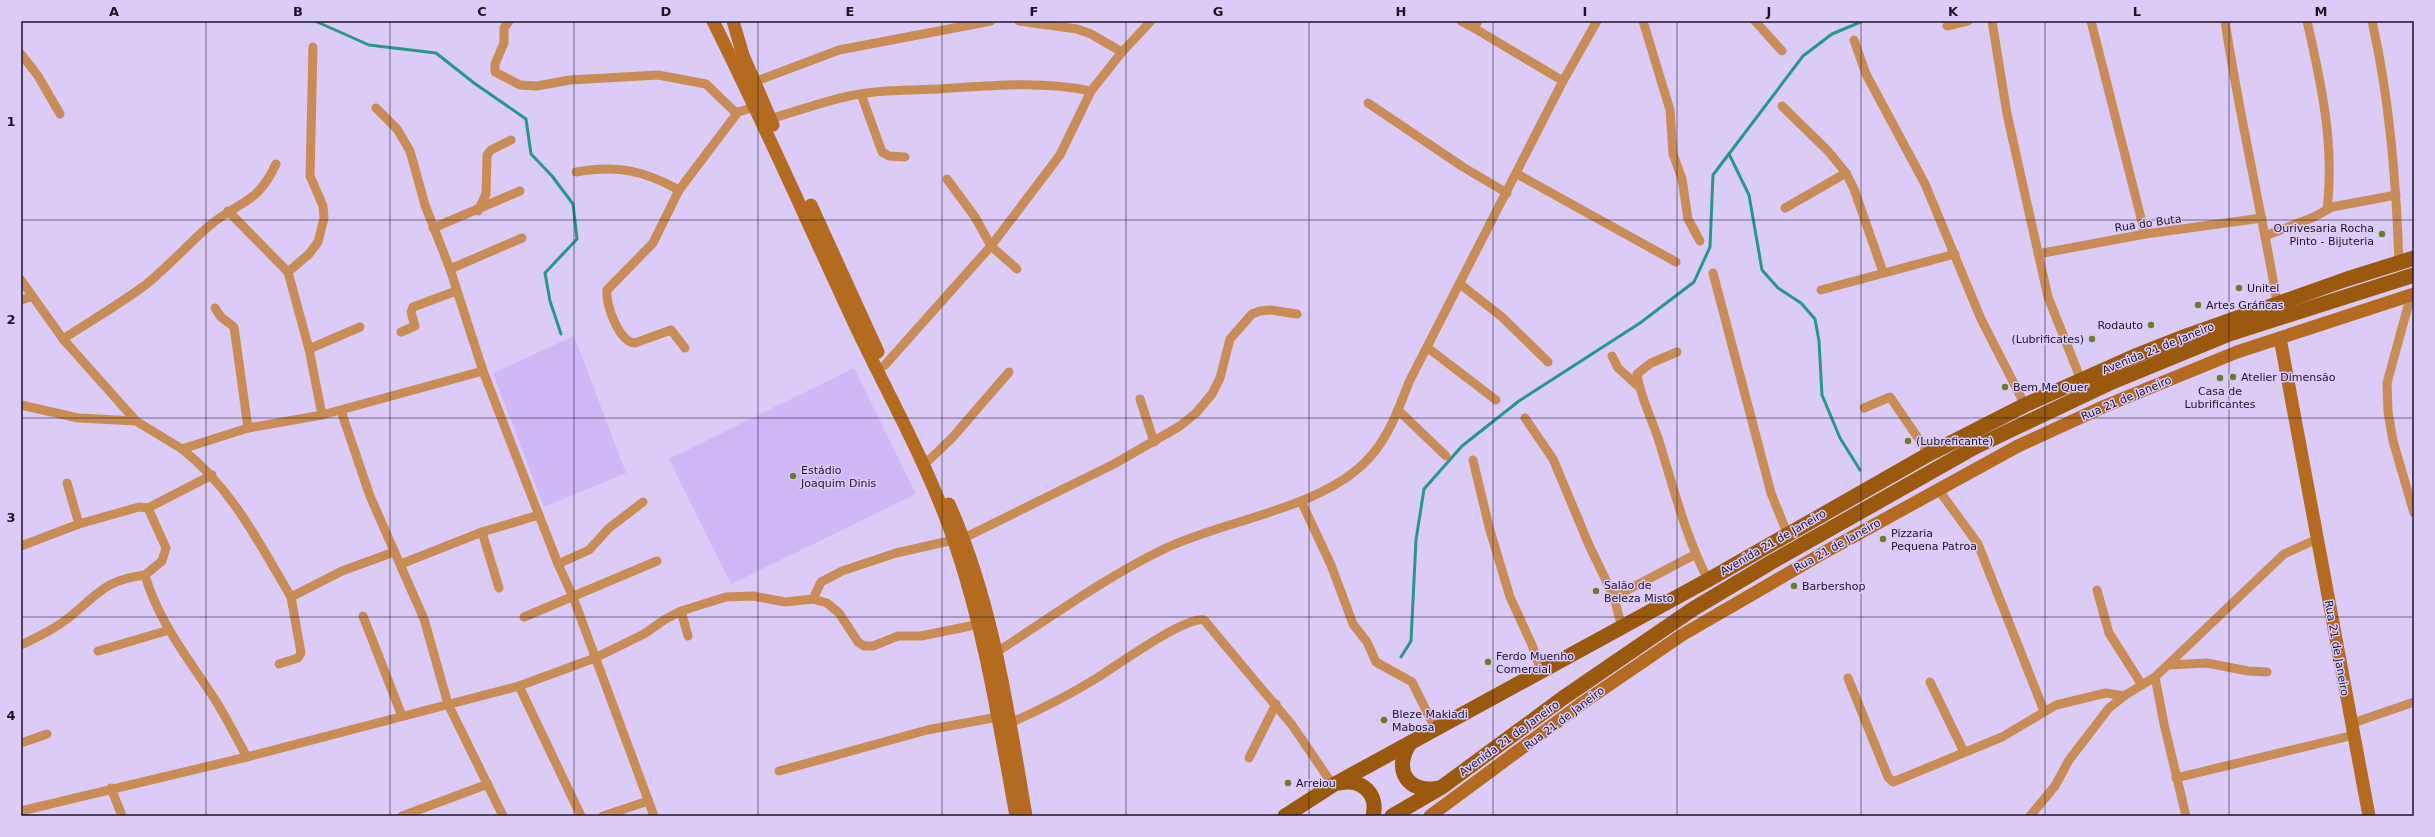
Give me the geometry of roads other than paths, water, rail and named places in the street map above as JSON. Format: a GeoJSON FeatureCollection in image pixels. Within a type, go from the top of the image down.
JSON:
{"type":"FeatureCollection","features":[{"type":"Feature","properties":{"kind":"main road"},"geometry":{"type":"LineString","coordinates":[[2277,302],[2414,258]]}},
{"type":"Feature","properties":{"kind":"main road","name":"Avenida 21 de Janeiro"},"geometry":{"type":"LineString","coordinates":[[1392,816],[1440,788],[1563,698],[1693,610],[1917,479],[1981,444],[2105,385],[2261,323],[2414,275]]}},
{"type":"Feature","properties":{"kind":"main road","name":"Avenida 21 de Janeiro"},"geometry":{"type":"LineString","coordinates":[[1285,816],[1336,784],[1622,628],[1708,580],[1787,533],[1929,454],[2025,405],[2081,380],[2179,338],[2277,302]]}},
{"type":"Feature","properties":{"kind":"main road"},"geometry":{"type":"LineString","coordinates":[[1410,744],[1402,758],[1402,767],[1408,782],[1423,789],[1440,788]]}},
{"type":"Feature","properties":{"kind":"main road"},"geometry":{"type":"LineString","coordinates":[[1336,784],[1356,782],[1364,786],[1374,801],[1373,816]]}},
{"type":"Feature","properties":{"kind":"street"},"geometry":{"type":"LineString","coordinates":[[509,21],[504,28],[504,42],[494,68],[499,76],[520,85],[537,86],[565,81],[658,75],[706,84],[730,109],[738,112]]}},
{"type":"Feature","properties":{"kind":"street"},"geometry":{"type":"LineString","coordinates":[[713,21],[780,157],[855,326],[959,539],[980,624],[1016,816]]}},
{"type":"Feature","properties":{"kind":"street"},"geometry":{"type":"LineString","coordinates":[[733,21],[742,55],[884,366],[929,460],[959,539],[997,652],[1026,816]]}},
{"type":"Feature","properties":{"kind":"street"},"geometry":{"type":"LineString","coordinates":[[754,82],[839,50],[991,21]]}},
{"type":"Feature","properties":{"kind":"street"},"geometry":{"type":"LineString","coordinates":[[1018,21],[1061,23],[1091,34],[1122,52]]}},
{"type":"Feature","properties":{"kind":"street"},"geometry":{"type":"LineString","coordinates":[[884,366],[991,246],[1060,155],[1091,91],[1122,52],[1151,21]]}},
{"type":"Feature","properties":{"kind":"street"},"geometry":{"type":"LineString","coordinates":[[1461,21],[1476,25],[1563,82]]}},
{"type":"Feature","properties":{"kind":"street"},"geometry":{"type":"LineString","coordinates":[[997,652],[1141,561],[1166,548],[1201,534],[1301,501],[1326,491],[1347,479],[1370,457],[1385,436],[1398,410],[1409,382],[1428,348],[1563,82],[1597,21]]}},
{"type":"Feature","properties":{"kind":"street"},"geometry":{"type":"LineString","coordinates":[[1643,21],[1670,110],[1673,154],[1682,179],[1688,219],[1700,241]]}},
{"type":"Feature","properties":{"kind":"street"},"geometry":{"type":"LineString","coordinates":[[1755,21],[1782,51]]}},
{"type":"Feature","properties":{"kind":"street"},"geometry":{"type":"LineString","coordinates":[[1947,26],[1968,21]]}},
{"type":"Feature","properties":{"kind":"street"},"geometry":{"type":"LineString","coordinates":[[1992,21],[2007,114],[2048,297],[2081,380]]}},
{"type":"Feature","properties":{"kind":"street"},"geometry":{"type":"LineString","coordinates":[[2091,21],[2145,234]]}},
{"type":"Feature","properties":{"kind":"street"},"geometry":{"type":"LineString","coordinates":[[2225,21],[2241,122],[2262,218],[2277,302]]}},
{"type":"Feature","properties":{"kind":"street"},"geometry":{"type":"LineString","coordinates":[[2307,21],[2325,108],[2329,142],[2327,209]]}},
{"type":"Feature","properties":{"kind":"street"},"geometry":{"type":"LineString","coordinates":[[2372,21],[2388,107],[2396,194],[2399,263]]}},
{"type":"Feature","properties":{"kind":"street"},"geometry":{"type":"LineString","coordinates":[[1854,40],[1866,74],[1925,184],[1981,319],[2025,405]]}},
{"type":"Feature","properties":{"kind":"street"},"geometry":{"type":"LineString","coordinates":[[288,272],[314,248],[322,231],[324,218],[323,206],[310,176],[313,47]]}},
{"type":"Feature","properties":{"kind":"street"},"geometry":{"type":"LineString","coordinates":[[21,54],[38,76],[60,114]]}},
{"type":"Feature","properties":{"kind":"street"},"geometry":{"type":"LineString","coordinates":[[770,119],[824,102],[861,94],[978,86],[1041,85],[1070,87],[1091,91]]}},
{"type":"Feature","properties":{"kind":"street"},"geometry":{"type":"LineString","coordinates":[[861,94],[882,152],[889,156],[905,157]]}},
{"type":"Feature","properties":{"kind":"street"},"geometry":{"type":"LineString","coordinates":[[1368,103],[1463,167],[1507,193]]}},
{"type":"Feature","properties":{"kind":"street"},"geometry":{"type":"LineString","coordinates":[[1782,106],[1828,151],[1846,173],[1854,189],[1883,272]]}},
{"type":"Feature","properties":{"kind":"street"},"geometry":{"type":"LineString","coordinates":[[685,348],[671,330],[631,343],[623,335],[611,315],[606,297],[609,287],[653,243],[679,190],[738,112],[755,107]]}},
{"type":"Feature","properties":{"kind":"street"},"geometry":{"type":"LineString","coordinates":[[376,108],[404,140],[433,228],[450,268],[456,291],[483,371],[558,564],[573,597],[654,816]]}},
{"type":"Feature","properties":{"kind":"street"},"geometry":{"type":"LineString","coordinates":[[478,211],[486,194],[487,155],[491,150],[511,140]]}},
{"type":"Feature","properties":{"kind":"street"},"geometry":{"type":"LineString","coordinates":[[62,339],[143,287],[228,211],[256,196],[268,181],[276,164]]}},
{"type":"Feature","properties":{"kind":"street"},"geometry":{"type":"LineString","coordinates":[[576,172],[618,168],[657,177],[679,190]]}},
{"type":"Feature","properties":{"kind":"street"},"geometry":{"type":"LineString","coordinates":[[1785,208],[1846,173]]}},
{"type":"Feature","properties":{"kind":"street"},"geometry":{"type":"LineString","coordinates":[[1517,174],[1676,262]]}},
{"type":"Feature","properties":{"kind":"street"},"geometry":{"type":"LineString","coordinates":[[948,179],[975,217],[991,246],[1017,269]]}},
{"type":"Feature","properties":{"kind":"street"},"geometry":{"type":"LineString","coordinates":[[433,228],[478,211],[520,191]]}},
{"type":"Feature","properties":{"kind":"street"},"geometry":{"type":"LineString","coordinates":[[2265,236],[2314,217],[2327,209],[2396,194]]}},
{"type":"Feature","properties":{"kind":"street"},"geometry":{"type":"LineString","coordinates":[[228,211],[288,272],[309,348],[322,416]]}},
{"type":"Feature","properties":{"kind":"street","name":"Rua do Buta"},"geometry":{"type":"LineString","coordinates":[[2038,254],[2145,234],[2262,218]]}},
{"type":"Feature","properties":{"kind":"street"},"geometry":{"type":"LineString","coordinates":[[450,268],[522,238]]}},
{"type":"Feature","properties":{"kind":"street"},"geometry":{"type":"LineString","coordinates":[[1821,290],[1883,272],[1896,270],[1955,254]]}},
{"type":"Feature","properties":{"kind":"street"},"geometry":{"type":"LineString","coordinates":[[1713,274],[1771,493],[1787,533]]}},
{"type":"Feature","properties":{"kind":"street"},"geometry":{"type":"LineString","coordinates":[[21,280],[31,297],[62,339],[136,421],[182,449],[212,475],[248,522],[291,597],[301,653],[298,658],[279,664]]}},
{"type":"Feature","properties":{"kind":"street"},"geometry":{"type":"LineString","coordinates":[[1460,284],[1502,317],[1548,362]]}},
{"type":"Feature","properties":{"kind":"street"},"geometry":{"type":"LineString","coordinates":[[401,332],[415,326],[411,312],[413,307],[456,291]]}},
{"type":"Feature","properties":{"kind":"street"},"geometry":{"type":"LineString","coordinates":[[2412,294],[2387,383],[2388,412],[2393,440],[2414,513]]}},
{"type":"Feature","properties":{"kind":"street","name":"Rua 21 de Janeiro"},"geometry":{"type":"LineString","coordinates":[[1430,816],[1584,702],[1682,635],[1825,552],[2018,446],[2105,406],[2192,370],[2280,338],[2412,294]]}},
{"type":"Feature","properties":{"kind":"street"},"geometry":{"type":"LineString","coordinates":[[21,300],[31,297]]}},
{"type":"Feature","properties":{"kind":"street"},"geometry":{"type":"LineString","coordinates":[[215,308],[221,317],[234,326],[248,428]]}},
{"type":"Feature","properties":{"kind":"street"},"geometry":{"type":"LineString","coordinates":[[813,599],[821,582],[842,571],[896,553],[959,539],[1080,482],[1154,442],[1196,413],[1212,394],[1220,378],[1230,339],[1252,314],[1260,310],[1297,314]]}},
{"type":"Feature","properties":{"kind":"street"},"geometry":{"type":"LineString","coordinates":[[309,348],[360,326]]}},
{"type":"Feature","properties":{"kind":"street","name":"Rua 21 de Janeiro"},"geometry":{"type":"LineString","coordinates":[[2280,338],[2369,816]]}},
{"type":"Feature","properties":{"kind":"street"},"geometry":{"type":"LineString","coordinates":[[1428,348],[1496,400]]}},
{"type":"Feature","properties":{"kind":"street"},"geometry":{"type":"LineString","coordinates":[[1677,352],[1642,369],[1637,374],[1639,387],[1658,439],[1677,505],[1708,580]]}},
{"type":"Feature","properties":{"kind":"street"},"geometry":{"type":"LineString","coordinates":[[1612,356],[1618,368],[1639,387]]}},
{"type":"Feature","properties":{"kind":"street"},"geometry":{"type":"LineString","coordinates":[[182,449],[248,428],[322,416],[483,371]]}},
{"type":"Feature","properties":{"kind":"street"},"geometry":{"type":"LineString","coordinates":[[929,460],[958,432],[1009,372]]}},
{"type":"Feature","properties":{"kind":"street"},"geometry":{"type":"LineString","coordinates":[[1864,408],[1890,397],[1929,454]]}},
{"type":"Feature","properties":{"kind":"street"},"geometry":{"type":"LineString","coordinates":[[1140,398],[1154,442]]}},
{"type":"Feature","properties":{"kind":"street"},"geometry":{"type":"LineString","coordinates":[[21,405],[78,418],[136,421]]}},
{"type":"Feature","properties":{"kind":"street"},"geometry":{"type":"LineString","coordinates":[[1398,410],[1446,456]]}},
{"type":"Feature","properties":{"kind":"street"},"geometry":{"type":"LineString","coordinates":[[341,411],[370,496],[424,619],[448,704],[503,816]]}},
{"type":"Feature","properties":{"kind":"street"},"geometry":{"type":"LineString","coordinates":[[1525,418],[1553,459],[1589,546],[1614,597],[1622,628]]}},
{"type":"Feature","properties":{"kind":"street"},"geometry":{"type":"LineString","coordinates":[[1473,460],[1489,527],[1510,597],[1532,645],[1541,671]]}},
{"type":"Feature","properties":{"kind":"street"},"geometry":{"type":"LineString","coordinates":[[21,546],[79,524],[140,507],[148,508],[212,475]]}},
{"type":"Feature","properties":{"kind":"street"},"geometry":{"type":"LineString","coordinates":[[67,483],[79,524]]}},
{"type":"Feature","properties":{"kind":"street"},"geometry":{"type":"LineString","coordinates":[[1938,489],[1978,544],[2044,711]]}},
{"type":"Feature","properties":{"kind":"street"},"geometry":{"type":"LineString","coordinates":[[1301,501],[1331,565],[1354,624],[1367,642],[1376,662],[1412,682],[1436,730]]}},
{"type":"Feature","properties":{"kind":"street"},"geometry":{"type":"LineString","coordinates":[[558,564],[589,550],[609,528],[643,502]]}},
{"type":"Feature","properties":{"kind":"street"},"geometry":{"type":"LineString","coordinates":[[21,645],[66,620],[108,584],[121,579],[145,575],[162,561],[166,548],[148,508]]}},
{"type":"Feature","properties":{"kind":"street"},"geometry":{"type":"LineString","coordinates":[[401,564],[482,532],[539,515]]}},
{"type":"Feature","properties":{"kind":"street"},"geometry":{"type":"LineString","coordinates":[[482,532],[499,588]]}},
{"type":"Feature","properties":{"kind":"street"},"geometry":{"type":"LineString","coordinates":[[2030,816],[2055,786],[2069,760],[2105,713],[2124,696],[2155,677],[2279,558],[2289,551],[2317,539]]}},
{"type":"Feature","properties":{"kind":"street"},"geometry":{"type":"LineString","coordinates":[[291,597],[342,571],[394,552]]}},
{"type":"Feature","properties":{"kind":"street"},"geometry":{"type":"LineString","coordinates":[[1614,597],[1696,554]]}},
{"type":"Feature","properties":{"kind":"street"},"geometry":{"type":"LineString","coordinates":[[524,617],[657,561]]}},
{"type":"Feature","properties":{"kind":"street"},"geometry":{"type":"LineString","coordinates":[[145,575],[156,606],[169,630],[215,700],[247,757]]}},
{"type":"Feature","properties":{"kind":"street"},"geometry":{"type":"LineString","coordinates":[[2097,590],[2109,633],[2142,685]]}},
{"type":"Feature","properties":{"kind":"street"},"geometry":{"type":"LineString","coordinates":[[21,811],[111,788],[247,757],[519,686],[595,658],[644,634],[664,620],[682,611],[726,597],[754,596],[784,602],[813,599],[832,606],[858,642],[864,646],[873,646],[898,636],[921,636],[980,624]]}},
{"type":"Feature","properties":{"kind":"street"},"geometry":{"type":"LineString","coordinates":[[682,611],[688,636]]}},
{"type":"Feature","properties":{"kind":"street"},"geometry":{"type":"LineString","coordinates":[[364,616],[402,716]]}},
{"type":"Feature","properties":{"kind":"street"},"geometry":{"type":"LineString","coordinates":[[1010,723],[1041,710],[1098,677],[1145,646],[1201,619],[1206,621],[1249,674],[1276,704],[1336,784]]}},
{"type":"Feature","properties":{"kind":"street"},"geometry":{"type":"LineString","coordinates":[[98,651],[169,630]]}},
{"type":"Feature","properties":{"kind":"street"},"geometry":{"type":"LineString","coordinates":[[2168,665],[2207,663],[2248,671],[2267,672]]}},
{"type":"Feature","properties":{"kind":"street"},"geometry":{"type":"LineString","coordinates":[[2155,677],[2176,778],[2186,816]]}},
{"type":"Feature","properties":{"kind":"street"},"geometry":{"type":"LineString","coordinates":[[1848,678],[1888,777],[1893,782],[2016,730],[2044,711],[2095,695],[2110,693],[2124,696]]}},
{"type":"Feature","properties":{"kind":"street"},"geometry":{"type":"LineString","coordinates":[[1930,682],[1964,752]]}},
{"type":"Feature","properties":{"kind":"street"},"geometry":{"type":"LineString","coordinates":[[519,686],[581,816]]}},
{"type":"Feature","properties":{"kind":"street"},"geometry":{"type":"LineString","coordinates":[[2176,778],[2352,729],[2414,702]]}},
{"type":"Feature","properties":{"kind":"street"},"geometry":{"type":"LineString","coordinates":[[1249,758],[1276,704]]}},
{"type":"Feature","properties":{"kind":"street"},"geometry":{"type":"LineString","coordinates":[[779,771],[927,730],[998,717]]}},
{"type":"Feature","properties":{"kind":"street"},"geometry":{"type":"LineString","coordinates":[[21,743],[46,734]]}},
{"type":"Feature","properties":{"kind":"street"},"geometry":{"type":"LineString","coordinates":[[402,816],[488,784]]}},
{"type":"Feature","properties":{"kind":"street"},"geometry":{"type":"LineString","coordinates":[[111,788],[122,816]]}},
{"type":"Feature","properties":{"kind":"street"},"geometry":{"type":"LineString","coordinates":[[603,816],[648,801]]}},
{"type":"Feature","properties":{"kind":"waterway"},"geometry":{"type":"LineString","coordinates":[[315,21],[369,45],[436,53],[474,83],[526,119],[531,154],[552,176],[573,204],[577,239],[545,273],[550,301],[561,334]]}},
{"type":"Feature","properties":{"kind":"waterway"},"geometry":{"type":"LineString","coordinates":[[1401,657],[1411,641],[1416,540],[1424,489],[1462,446],[1519,401],[1640,323],[1694,282],[1710,247],[1713,175],[1803,56],[1832,34],[1863,21]]}},
{"type":"Feature","properties":{"kind":"waterway"},"geometry":{"type":"LineString","coordinates":[[1729,154],[1749,195],[1762,270],[1778,288],[1801,303],[1815,319],[1819,341],[1822,395],[1840,438],[1860,470]]}},
{"type":"Feature","properties":{"kind":"place","name":"Ourivesaria Rocha Pinto - Bijuteria"},"geometry":{"type":"Point","coordinates":[2382,234]}},
{"type":"Feature","properties":{"kind":"place","name":"Unitel"},"geometry":{"type":"Point","coordinates":[2239,288]}},
{"type":"Feature","properties":{"kind":"place","name":"Artes Gráficas"},"geometry":{"type":"Point","coordinates":[2198,305]}},
{"type":"Feature","properties":{"kind":"place","name":"Rodauto"},"geometry":{"type":"Point","coordinates":[2151,325]}},
{"type":"Feature","properties":{"kind":"place","name":"(Lubrificates)"},"geometry":{"type":"Point","coordinates":[2092,339]}},
{"type":"Feature","properties":{"kind":"place","name":"Atelier Dimensão"},"geometry":{"type":"Point","coordinates":[2233,377]}},
{"type":"Feature","properties":{"kind":"place","name":"Casa de Lubrificantes"},"geometry":{"type":"Point","coordinates":[2220,378]}},
{"type":"Feature","properties":{"kind":"place","name":"Bem Me Quer"},"geometry":{"type":"Point","coordinates":[2005,387]}},
{"type":"Feature","properties":{"kind":"place","name":"(Lubreficante)"},"geometry":{"type":"Point","coordinates":[1908,441]}},
{"type":"Feature","properties":{"kind":"place","name":"Estádio Joaquim Dinis"},"geometry":{"type":"Point","coordinates":[793,476]}},
{"type":"Feature","properties":{"kind":"place","name":"Pizzaria Pequena Patroa"},"geometry":{"type":"Point","coordinates":[1883,539]}},
{"type":"Feature","properties":{"kind":"place","name":"Barbershop"},"geometry":{"type":"Point","coordinates":[1794,586]}},
{"type":"Feature","properties":{"kind":"place","name":"Salão de Beleza Misto"},"geometry":{"type":"Point","coordinates":[1596,591]}},
{"type":"Feature","properties":{"kind":"place","name":"Ferdo Muenho Comercial"},"geometry":{"type":"Point","coordinates":[1488,662]}},
{"type":"Feature","properties":{"kind":"place","name":"Bleze Makiadi Mabosa"},"geometry":{"type":"Point","coordinates":[1384,720]}},
{"type":"Feature","properties":{"kind":"place","name":"Arreiou"},"geometry":{"type":"Point","coordinates":[1288,783]}}]}
